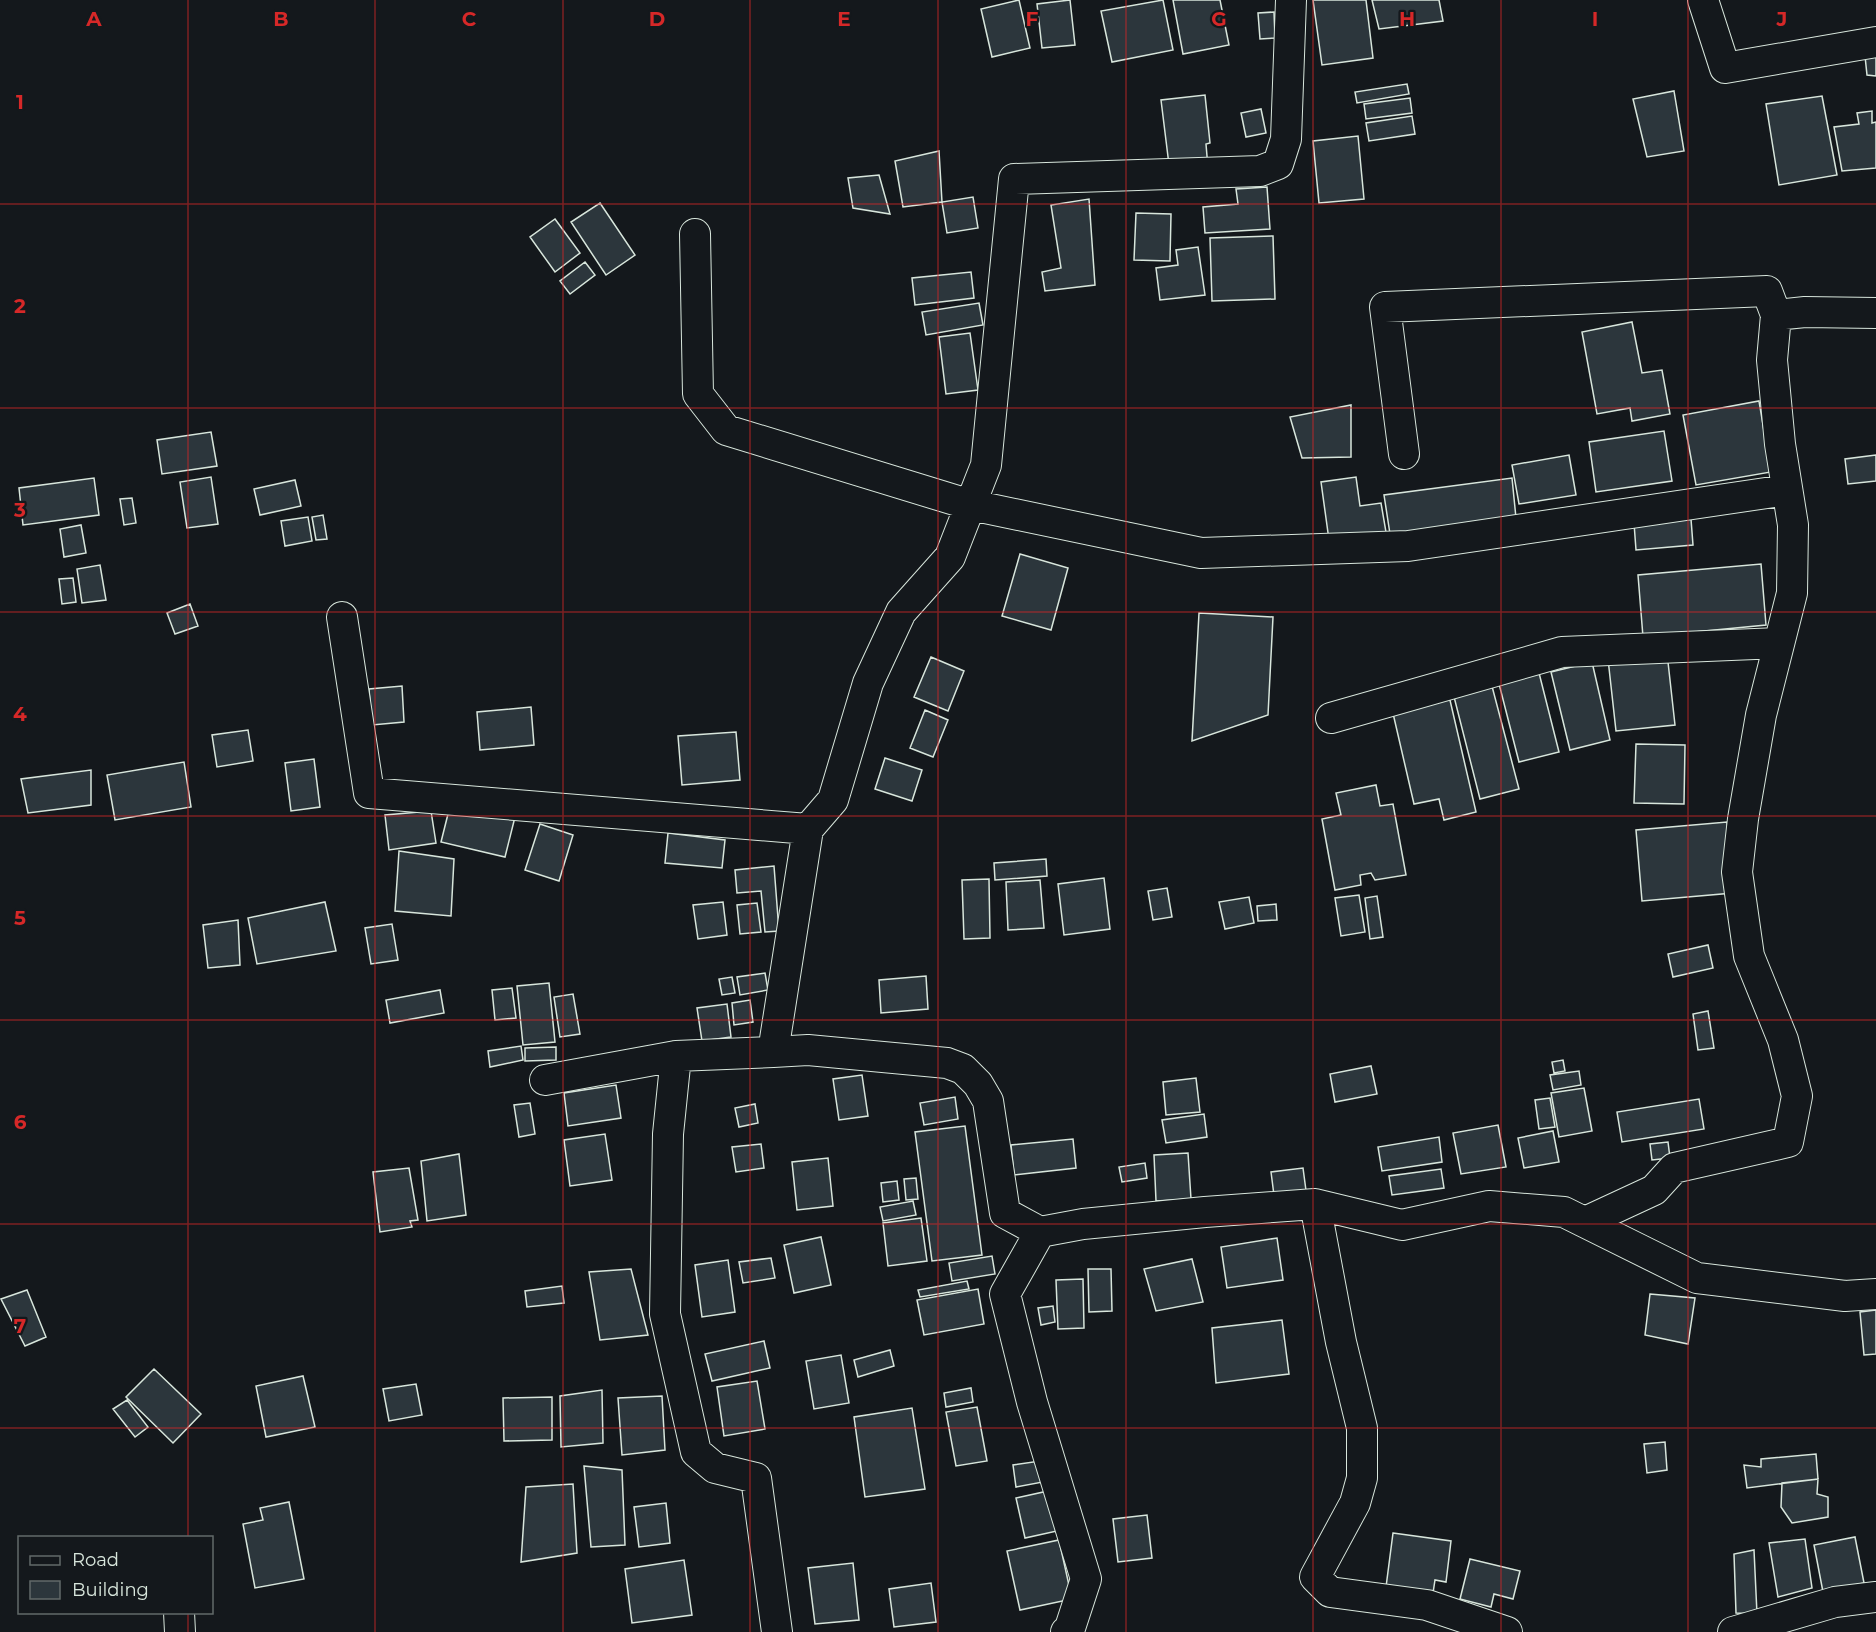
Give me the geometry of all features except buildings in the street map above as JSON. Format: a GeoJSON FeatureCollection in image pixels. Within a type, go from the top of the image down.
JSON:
{"type":"FeatureCollection","features":[{"type":"Feature","properties":{"kind":"street"},"geometry":{"type":"LineString","coordinates":[[773,1052],[808,829],[833,800],[868,683],[901,612],[950,557],[986,465],[1014,179],[1260,171],[1278,164],[1286,139],[1291,0]]}},
{"type":"Feature","properties":{"kind":"street"},"geometry":{"type":"LineString","coordinates":[[1703,0],[1725,68],[1876,42]]}},
{"type":"Feature","properties":{"kind":"street"},"geometry":{"type":"LineString","coordinates":[[695,234],[698,394],[726,430],[971,505],[1201,553],[1408,546],[1787,490]]}},
{"type":"Feature","properties":{"kind":"street"},"geometry":{"type":"LineString","coordinates":[[1404,454],[1385,307],[1767,291],[1776,315],[1772,360],[1793,525],[1792,592],[1761,716],[1743,819],[1737,872],[1749,956],[1783,1040],[1797,1096],[1788,1142],[1674,1168],[1654,1190],[1585,1222]]}},
{"type":"Feature","properties":{"kind":"street"},"geometry":{"type":"LineString","coordinates":[[1776,315],[1805,312],[1876,313]]}},
{"type":"Feature","properties":{"kind":"street"},"geometry":{"type":"LineString","coordinates":[[342,617],[369,794],[808,829]]}},
{"type":"Feature","properties":{"kind":"street"},"geometry":{"type":"LineString","coordinates":[[1331,718],[1562,652],[1779,643]]}},
{"type":"Feature","properties":{"kind":"street"},"geometry":{"type":"LineString","coordinates":[[545,1080],[676,1056],[818,1051],[947,1063],[963,1069],[978,1084],[988,1101],[1005,1213],[1040,1232],[1083,1224],[1315,1204],[1402,1225],[1490,1206],[1564,1212],[1697,1278],[1845,1296],[1876,1294]]}},
{"type":"Feature","properties":{"kind":"street"},"geometry":{"type":"LineString","coordinates":[[676,1056],[668,1134],[665,1314],[696,1452],[715,1468],[756,1478],[777,1632]]}},
{"type":"Feature","properties":{"kind":"street"},"geometry":{"type":"LineString","coordinates":[[1315,1204],[1341,1342],[1362,1428],[1362,1478],[1355,1503],[1315,1577],[1330,1592],[1426,1605],[1507,1632]]}},
{"type":"Feature","properties":{"kind":"street"},"geometry":{"type":"LineString","coordinates":[[1040,1232],[1005,1294],[1032,1402],[1086,1579],[1073,1621],[1069,1631],[1066,1632]]}},
{"type":"Feature","properties":{"kind":"street"},"geometry":{"type":"LineString","coordinates":[[1733,1632],[1835,1602],[1876,1598]]}},
{"type":"Feature","properties":{"kind":"street"},"geometry":{"type":"LineString","coordinates":[[179,1614],[180,1632]]}}]}
